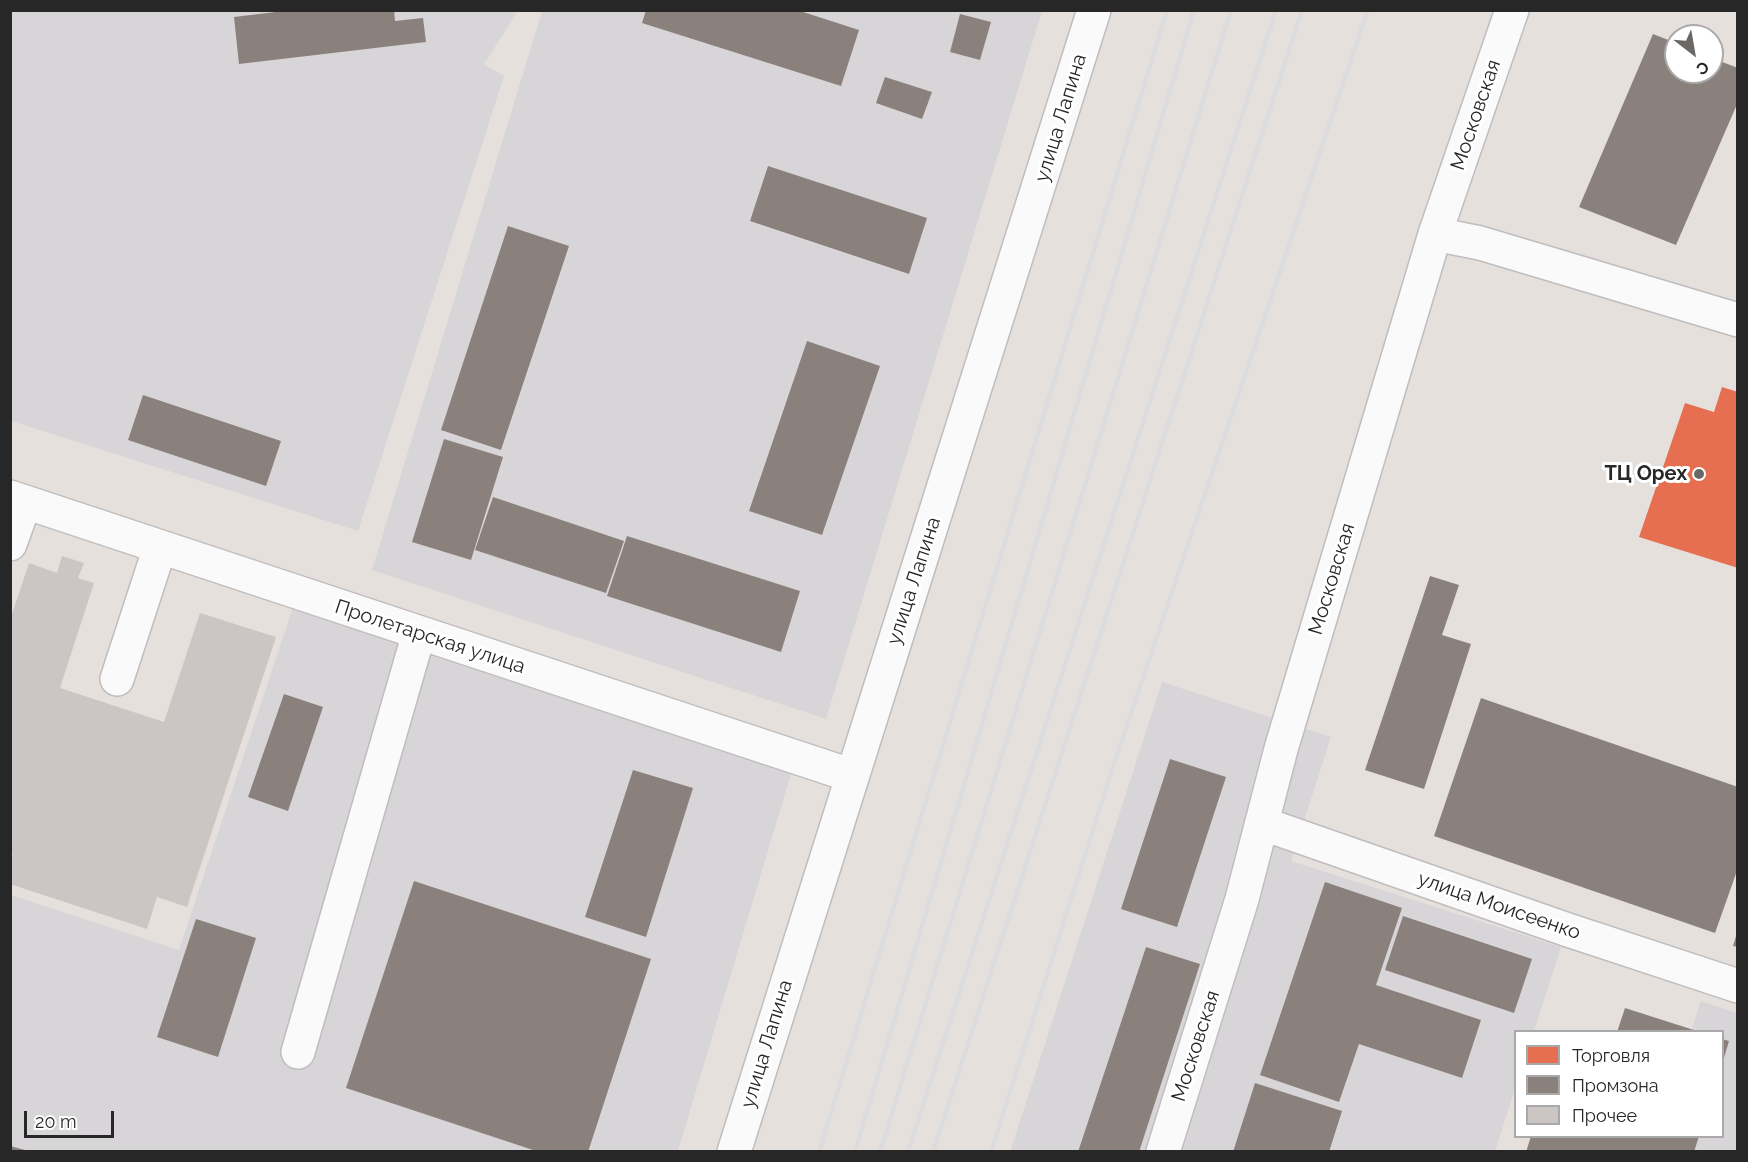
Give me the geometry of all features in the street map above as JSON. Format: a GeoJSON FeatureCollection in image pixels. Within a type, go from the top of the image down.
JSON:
{"type":"FeatureCollection","features":[{"type":"Feature","properties":{"kind":"street","name":"улица Лапина"},"geometry":{"type":"LineString","coordinates":[[734,1152],[850,775],[942,493],[1094,10]]}},
{"type":"Feature","properties":{"kind":"street","name":"Московская"},"geometry":{"type":"LineString","coordinates":[[1163,1152],[1239,909],[1281,749],[1435,234],[1512,10]]}},
{"type":"Feature","properties":{"kind":"street"},"geometry":{"type":"LineString","coordinates":[[1435,234],[1480,243],[1737,320]]}},
{"type":"Feature","properties":{"kind":"street","name":"Пролетарская улица"},"geometry":{"type":"LineString","coordinates":[[18,500],[850,775]]}},
{"type":"Feature","properties":{"kind":"street"},"geometry":{"type":"LineString","coordinates":[[10,544],[18,500]]}},
{"type":"Feature","properties":{"kind":"street"},"geometry":{"type":"LineString","coordinates":[[117,679],[159,547]]}},
{"type":"Feature","properties":{"kind":"street"},"geometry":{"type":"LineString","coordinates":[[298,1052],[419,633]]}},
{"type":"Feature","properties":{"kind":"street","name":"улица Моисеенко"},"geometry":{"type":"LineString","coordinates":[[1261,825],[1737,986]]}},
{"type":"Feature","properties":{"kind":"shaded area"},"geometry":{"type":"Polygon","coordinates":[[[11,11],[518,11],[484,64],[504,76],[358,531],[11,421],[11,11]]]}},
{"type":"Feature","properties":{"kind":"shaded area"},"geometry":{"type":"Polygon","coordinates":[[[542,11],[1042,11],[826,719],[372,570],[542,11]]]}},
{"type":"Feature","properties":{"kind":"shaded area"},"geometry":{"type":"Polygon","coordinates":[[[293,607],[791,774],[678,1151],[11,1152],[11,895],[179,950],[293,607]]]}},
{"type":"Feature","properties":{"kind":"shaded area"},"geometry":{"type":"Polygon","coordinates":[[[1162,682],[1331,737],[1291,861],[1561,947],[1534,1030],[1514,1030],[1514,1092],[1495,1151],[1010,1152],[1162,682]]]}},
{"type":"Feature","properties":{"kind":"shaded area"},"geometry":{"type":"Polygon","coordinates":[[[1701,1001],[1737,1013],[1737,1151],[1653,1152],[1658,1138],[1724,1138],[1724,1030],[1691,1030],[1701,1001]]]}},
{"type":"Feature","properties":{"kind":"building: Торговля","name":"ТЦ Орех"},"geometry":{"type":"Polygon","coordinates":[[[1722,387],[1738,392],[1738,568],[1639,537],[1685,403],[1714,412],[1722,387]]]}},
{"type":"Feature","properties":{"kind":"building: Промзона"},"geometry":{"type":"Polygon","coordinates":[[[292,10],[394,10],[395,21],[423,18],[426,42],[239,64],[234,17],[292,10]]]}},
{"type":"Feature","properties":{"kind":"building: Промзона"},"geometry":{"type":"Polygon","coordinates":[[[646,10],[797,10],[859,30],[841,86],[642,23],[646,10]]]}},
{"type":"Feature","properties":{"kind":"building: Промзона"},"geometry":{"type":"Polygon","coordinates":[[[960,14],[991,22],[980,60],[950,52],[960,14]]]}},
{"type":"Feature","properties":{"kind":"building: Промзона"},"geometry":{"type":"Polygon","coordinates":[[[1653,34],[1664,38],[1664,84],[1724,84],[1724,63],[1738,68],[1738,102],[1676,245],[1579,207],[1653,34]]]}},
{"type":"Feature","properties":{"kind":"building: Промзона"},"geometry":{"type":"Polygon","coordinates":[[[885,77],[932,92],[922,119],[876,103],[885,77]]]}},
{"type":"Feature","properties":{"kind":"building: Промзона"},"geometry":{"type":"Polygon","coordinates":[[[768,166],[927,218],[909,274],[750,221],[768,166]]]}},
{"type":"Feature","properties":{"kind":"building: Промзона"},"geometry":{"type":"Polygon","coordinates":[[[508,226],[569,246],[501,450],[441,430],[508,226]]]}},
{"type":"Feature","properties":{"kind":"building: Промзона"},"geometry":{"type":"Polygon","coordinates":[[[807,341],[880,366],[822,535],[749,511],[807,341]]]}},
{"type":"Feature","properties":{"kind":"building: Промзона"},"geometry":{"type":"Polygon","coordinates":[[[143,395],[281,441],[266,486],[128,440],[143,395]]]}},
{"type":"Feature","properties":{"kind":"building: Промзона"},"geometry":{"type":"Polygon","coordinates":[[[444,439],[503,457],[471,560],[412,542],[444,439]]]}},
{"type":"Feature","properties":{"kind":"building: Промзона"},"geometry":{"type":"Polygon","coordinates":[[[493,497],[624,541],[606,593],[475,550],[493,497]]]}},
{"type":"Feature","properties":{"kind":"building: Промзона"},"geometry":{"type":"Polygon","coordinates":[[[627,536],[800,591],[781,652],[607,596],[627,536]]]}},
{"type":"Feature","properties":{"kind":"building: Промзона"},"geometry":{"type":"Polygon","coordinates":[[[1430,576],[1459,585],[1442,635],[1471,644],[1424,789],[1365,770],[1430,576]]]}},
{"type":"Feature","properties":{"kind":"building: Промзона"},"geometry":{"type":"Polygon","coordinates":[[[284,694],[323,707],[288,811],[248,797],[284,694]]]}},
{"type":"Feature","properties":{"kind":"building: Промзона"},"geometry":{"type":"Polygon","coordinates":[[[1481,698],[1738,787],[1738,868],[1715,933],[1434,836],[1481,698]]]}},
{"type":"Feature","properties":{"kind":"building: Промзона"},"geometry":{"type":"Polygon","coordinates":[[[1170,759],[1226,777],[1177,927],[1121,909],[1170,759]]]}},
{"type":"Feature","properties":{"kind":"building: Промзона"},"geometry":{"type":"Polygon","coordinates":[[[633,770],[693,788],[646,937],[585,917],[633,770]]]}},
{"type":"Feature","properties":{"kind":"building: Промзона"},"geometry":{"type":"Polygon","coordinates":[[[414,881],[651,959],[588,1152],[539,1152],[346,1088],[414,881]]]}},
{"type":"Feature","properties":{"kind":"building: Промзона"},"geometry":{"type":"Polygon","coordinates":[[[1325,882],[1402,908],[1376,985],[1481,1020],[1462,1078],[1359,1044],[1339,1102],[1260,1075],[1325,882]]]}},
{"type":"Feature","properties":{"kind":"building: Промзона"},"geometry":{"type":"Polygon","coordinates":[[[1403,916],[1532,959],[1514,1013],[1385,970],[1403,916]]]}},
{"type":"Feature","properties":{"kind":"building: Промзона"},"geometry":{"type":"Polygon","coordinates":[[[196,919],[256,938],[218,1057],[157,1037],[196,919]]]}},
{"type":"Feature","properties":{"kind":"building: Промзона"},"geometry":{"type":"Polygon","coordinates":[[[1738,933],[1738,947],[1733,946],[1738,933]]]}},
{"type":"Feature","properties":{"kind":"building: Промзона"},"geometry":{"type":"Polygon","coordinates":[[[1146,947],[1200,964],[1139,1152],[1078,1152],[1146,947]]]}},
{"type":"Feature","properties":{"kind":"building: Промзона"},"geometry":{"type":"Polygon","coordinates":[[[1625,1008],[1694,1030],[1618,1030],[1625,1008]]]}},
{"type":"Feature","properties":{"kind":"building: Промзона"},"geometry":{"type":"Polygon","coordinates":[[[1724,1040],[1729,1041],[1724,1058],[1724,1040]]]}},
{"type":"Feature","properties":{"kind":"building: Промзона"},"geometry":{"type":"Polygon","coordinates":[[[1255,1083],[1342,1111],[1329,1152],[1233,1152],[1255,1083]]]}},
{"type":"Feature","properties":{"kind":"building: Промзона"},"geometry":{"type":"Polygon","coordinates":[[[1530,1138],[1698,1138],[1694,1152],[1526,1152],[1530,1138]]]}},
{"type":"Feature","properties":{"kind":"building: Промзона"},"geometry":{"type":"Polygon","coordinates":[[[10,1146],[29,1151],[10,1152],[10,1146]]]}},
{"type":"Feature","properties":{"kind":"building: Прочее"},"geometry":{"type":"Polygon","coordinates":[[[62,556],[84,563],[78,578],[94,583],[60,688],[164,722],[200,613],[276,637],[187,907],[157,897],[147,929],[10,884],[10,863],[13,854],[10,853],[10,620],[29,563],[57,573],[62,556]]]}},
{"type":"Feature","properties":{"kind":"railway"},"geometry":{"type":"LineString","coordinates":[[819,1152],[1167,10]]}},
{"type":"Feature","properties":{"kind":"railway"},"geometry":{"type":"LineString","coordinates":[[855,1152],[1194,10]]}},
{"type":"Feature","properties":{"kind":"railway"},"geometry":{"type":"LineString","coordinates":[[880,1152],[1231,10]]}},
{"type":"Feature","properties":{"kind":"railway"},"geometry":{"type":"LineString","coordinates":[[908,1152],[1276,10]]}},
{"type":"Feature","properties":{"kind":"railway"},"geometry":{"type":"LineString","coordinates":[[933,1152],[1302,10]]}},
{"type":"Feature","properties":{"kind":"railway"},"geometry":{"type":"LineString","coordinates":[[991,1152],[1111,773],[1368,10]]}},
{"type":"Feature","properties":{"kind":"place","name":"ТЦ Орех"},"geometry":{"type":"Point","coordinates":[1699,474]}}]}
